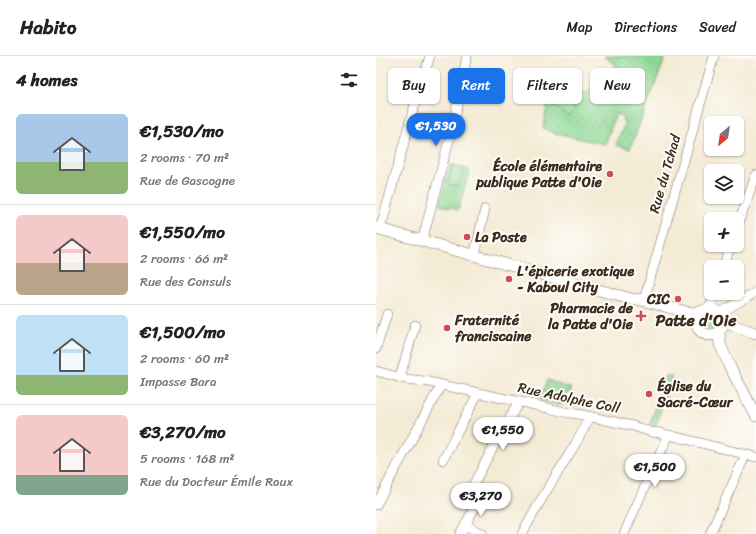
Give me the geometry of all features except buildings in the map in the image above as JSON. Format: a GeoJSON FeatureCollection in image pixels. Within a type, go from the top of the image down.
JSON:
{"type":"FeatureCollection","features":[{"type":"Feature","properties":{"kind":"main road"},"geometry":{"type":"LineString","coordinates":[[378,228],[631,299],[644,300],[686,312],[694,313],[705,310],[717,310],[730,323],[756,333]]}},
{"type":"Feature","properties":{"kind":"main road"},"geometry":{"type":"LineString","coordinates":[[631,299],[636,304],[689,320],[712,342],[729,366]]}},
{"type":"Feature","properties":{"kind":"main road"},"geometry":{"type":"LineString","coordinates":[[697,326],[697,318],[705,310]]}},
{"type":"Feature","properties":{"kind":"main road"},"geometry":{"type":"LineString","coordinates":[[722,316],[723,326],[719,332],[720,344],[729,366],[756,416]]}},
{"type":"Feature","properties":{"kind":"main road"},"geometry":{"type":"LineString","coordinates":[[705,335],[712,335],[732,329],[744,329]]}},
{"type":"Feature","properties":{"kind":"street"},"geometry":{"type":"LineString","coordinates":[[378,228],[430,56]]}},
{"type":"Feature","properties":{"kind":"street"},"geometry":{"type":"LineString","coordinates":[[422,241],[452,130],[467,56]]}},
{"type":"Feature","properties":{"kind":"street","name":"Rue du Tchad"},"geometry":{"type":"LineString","coordinates":[[644,300],[714,56]]}},
{"type":"Feature","properties":{"kind":"street"},"geometry":{"type":"LineString","coordinates":[[743,212],[756,175]]}},
{"type":"Feature","properties":{"kind":"street"},"geometry":{"type":"LineString","coordinates":[[474,256],[485,209]]}},
{"type":"Feature","properties":{"kind":"street"},"geometry":{"type":"LineString","coordinates":[[722,316],[756,292]]}},
{"type":"Feature","properties":{"kind":"street"},"geometry":{"type":"LineString","coordinates":[[705,310],[712,303],[713,300]]}},
{"type":"Feature","properties":{"kind":"street"},"geometry":{"type":"LineString","coordinates":[[376,349],[387,314]]}},
{"type":"Feature","properties":{"kind":"street"},"geometry":{"type":"LineString","coordinates":[[400,377],[415,325]]}},
{"type":"Feature","properties":{"kind":"street","name":"Rue Adolphe Coll"},"geometry":{"type":"LineString","coordinates":[[376,371],[633,426],[651,432],[669,435],[756,457]]}},
{"type":"Feature","properties":{"kind":"street"},"geometry":{"type":"LineString","coordinates":[[376,506],[441,385]]}},
{"type":"Feature","properties":{"kind":"street"},"geometry":{"type":"LineString","coordinates":[[443,460],[478,393]]}},
{"type":"Feature","properties":{"kind":"street"},"geometry":{"type":"LineString","coordinates":[[460,534],[479,500],[473,486],[518,402]]}},
{"type":"Feature","properties":{"kind":"street"},"geometry":{"type":"LineString","coordinates":[[523,533],[541,500],[576,444],[590,417]]}},
{"type":"Feature","properties":{"kind":"street"},"geometry":{"type":"LineString","coordinates":[[624,534],[669,435]]}},
{"type":"Feature","properties":{"kind":"street"},"geometry":{"type":"LineString","coordinates":[[710,534],[746,454]]}},
{"type":"Feature","properties":{"kind":"street"},"geometry":{"type":"LineString","coordinates":[[465,524],[483,534]]}},
{"type":"Feature","properties":{"kind":"green space"},"geometry":{"type":"Polygon","coordinates":[[[604,56],[666,56],[630,149],[616,145],[625,122],[622,121],[622,116],[616,114],[605,144],[554,133],[543,128],[548,104],[582,104],[582,94],[584,92],[587,94],[590,90],[590,104],[645,104],[645,68],[614,68],[616,65],[604,56]]]}},
{"type":"Feature","properties":{"kind":"green space"},"geometry":{"type":"Polygon","coordinates":[[[553,104],[569,104],[576,108],[570,117],[552,106],[553,104]]]}},
{"type":"Feature","properties":{"kind":"green space"},"geometry":{"type":"Polygon","coordinates":[[[451,164],[470,170],[458,210],[439,205],[451,164]]]}},
{"type":"Feature","properties":{"kind":"green space"},"geometry":{"type":"Polygon","coordinates":[[[453,166],[464,169],[458,187],[448,184],[453,166]]]}},
{"type":"Feature","properties":{"kind":"green space"},"geometry":{"type":"Polygon","coordinates":[[[709,314],[718,319],[719,322],[715,329],[711,330],[705,328],[702,321],[704,317],[709,314]]]}},
{"type":"Feature","properties":{"kind":"green space"},"geometry":{"type":"Polygon","coordinates":[[[666,375],[672,377],[656,425],[650,424],[666,375]]]}},
{"type":"Feature","properties":{"kind":"green space"},"geometry":{"type":"Polygon","coordinates":[[[547,380],[572,389],[570,393],[566,394],[562,405],[540,400],[547,380]]]}},
{"type":"Feature","properties":{"kind":"place","name":"École élémentaire publique Patte d'Oie"},"geometry":{"type":"Point","coordinates":[610,174]}},
{"type":"Feature","properties":{"kind":"place","name":"La Poste"},"geometry":{"type":"Point","coordinates":[467,237]}},
{"type":"Feature","properties":{"kind":"place","name":"L'épicerie exotique - Kaboul City"},"geometry":{"type":"Point","coordinates":[509,279]}},
{"type":"Feature","properties":{"kind":"place","name":"CIC"},"geometry":{"type":"Point","coordinates":[678,299]}},
{"type":"Feature","properties":{"kind":"place","name":"Pharmacie de la Patte d'Oie"},"geometry":{"type":"Point","coordinates":[641,316]}},
{"type":"Feature","properties":{"kind":"place","name":"Fraternité franciscaine"},"geometry":{"type":"Point","coordinates":[447,328]}},
{"type":"Feature","properties":{"kind":"place","name":"Église du Sacré-Cœur"},"geometry":{"type":"Point","coordinates":[649,394]}},
{"type":"Feature","properties":{"kind":"district","name":"Patte d'Oie"},"geometry":{"type":"Point","coordinates":[696,320]}}]}
